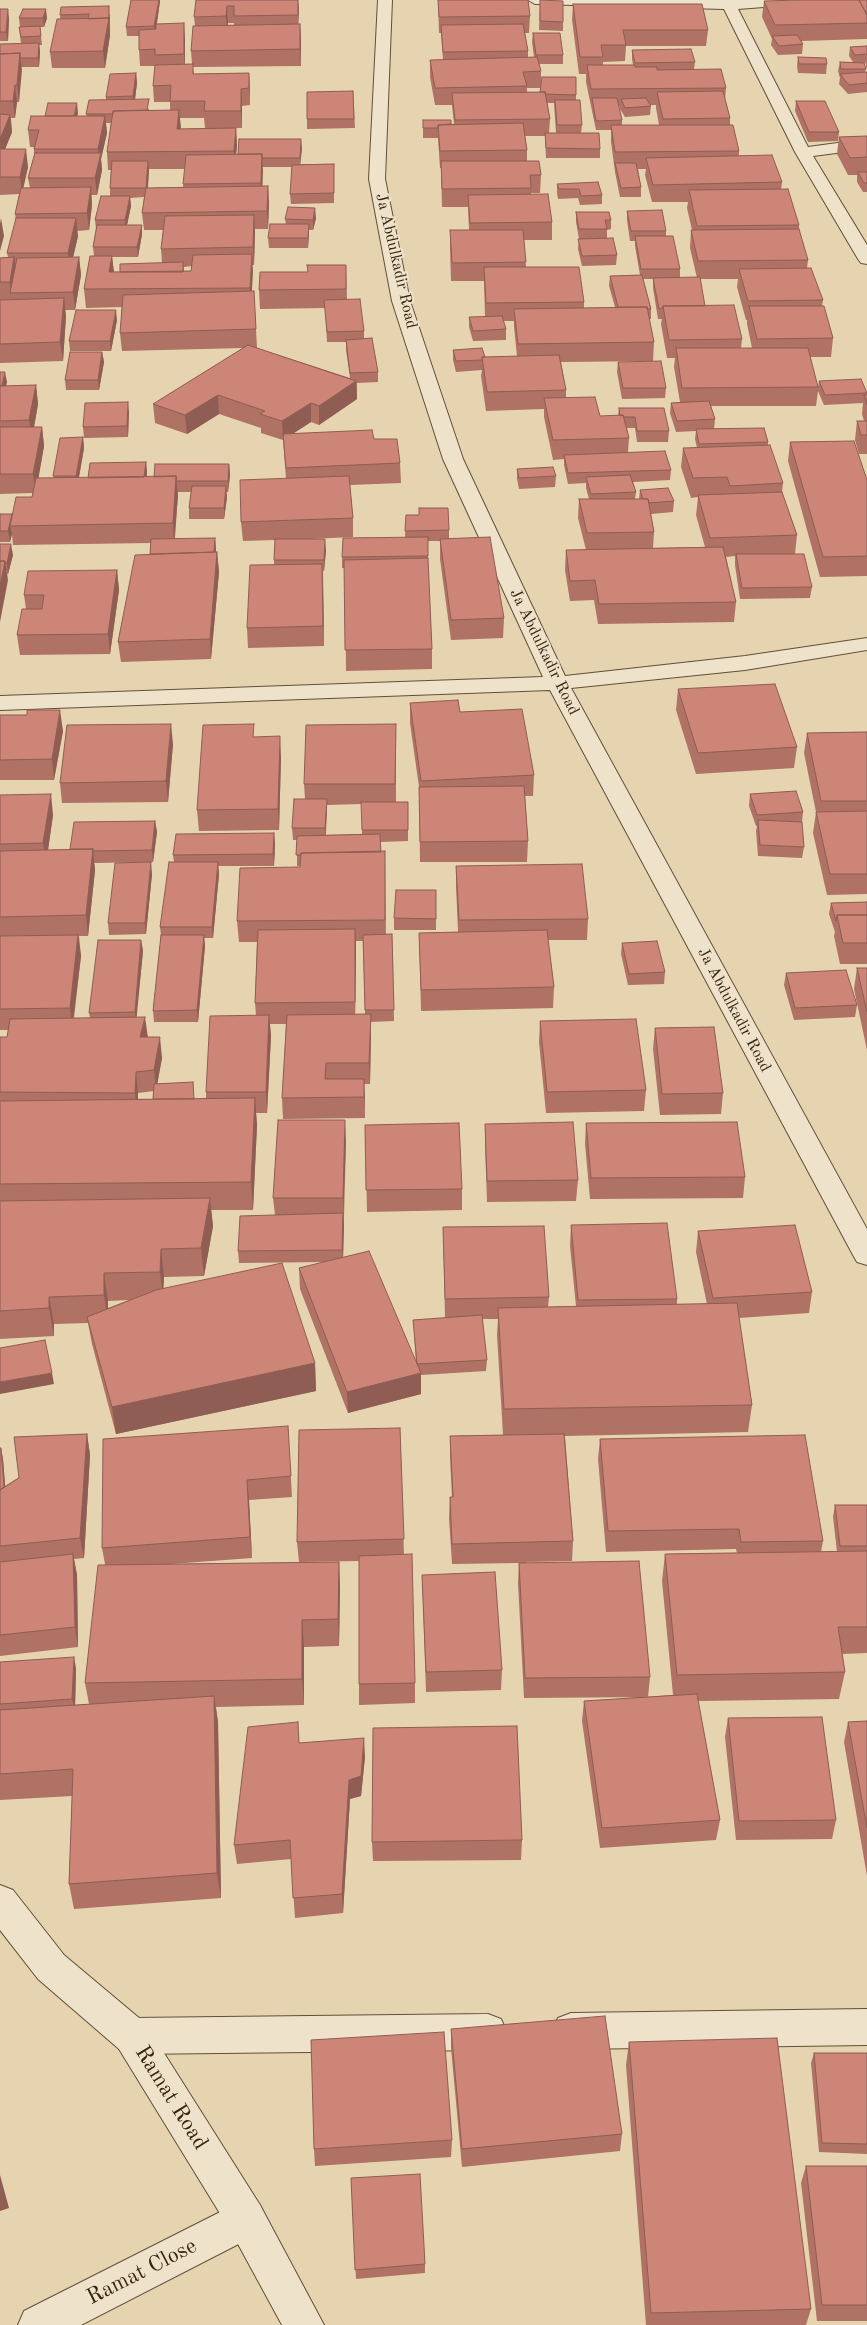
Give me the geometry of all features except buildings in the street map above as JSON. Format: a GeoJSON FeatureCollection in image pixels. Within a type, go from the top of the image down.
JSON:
{"type":"FeatureCollection","features":[{"type":"Feature","properties":{"kind":"street","name":"Ja Abdulkadir Road"},"geometry":{"type":"LineString","coordinates":[[385,0],[377,179],[402,301],[453,459],[557,683],[867,1255]]}},
{"type":"Feature","properties":{"kind":"street"},"geometry":{"type":"LineString","coordinates":[[535,0],[729,5],[802,0]]}},
{"type":"Feature","properties":{"kind":"street"},"geometry":{"type":"LineString","coordinates":[[729,5],[803,152],[867,259]]}},
{"type":"Feature","properties":{"kind":"street"},"geometry":{"type":"LineString","coordinates":[[803,152],[867,144]]}},
{"type":"Feature","properties":{"kind":"street"},"geometry":{"type":"LineString","coordinates":[[0,703],[557,683],[745,663],[867,644]]}},
{"type":"Feature","properties":{"kind":"street","name":"Ramat Road"},"geometry":{"type":"LineString","coordinates":[[0,1902],[51,1967],[132,2036],[246,2219],[304,2325]]}},
{"type":"Feature","properties":{"kind":"street"},"geometry":{"type":"LineString","coordinates":[[132,2036],[867,2027]]}},
{"type":"Feature","properties":{"kind":"street","name":"Ramat Close"},"geometry":{"type":"LineString","coordinates":[[38,2325],[246,2219]]}}]}
